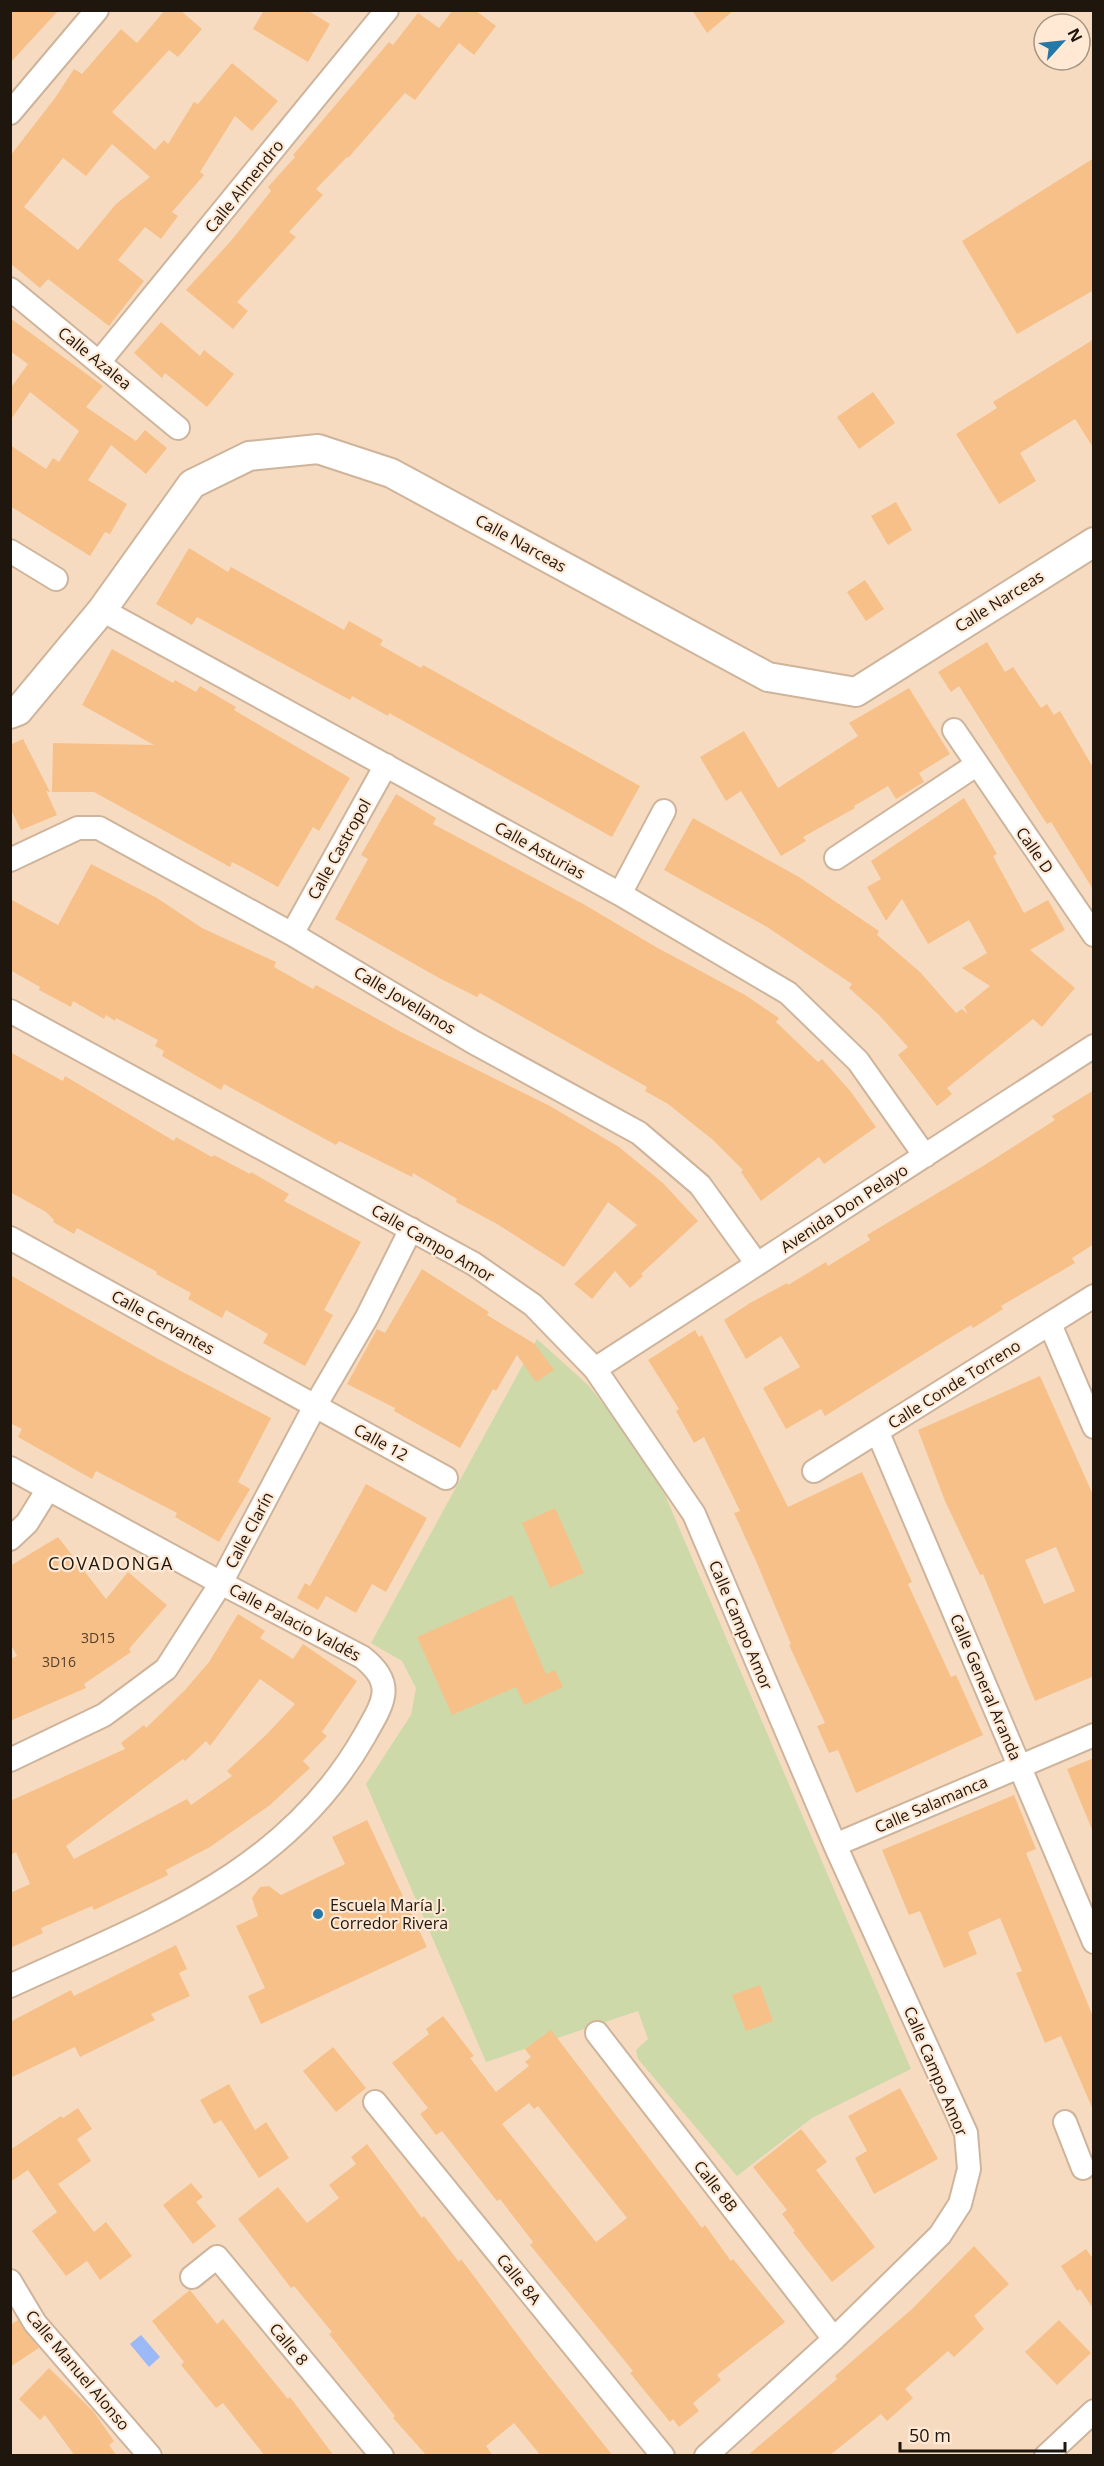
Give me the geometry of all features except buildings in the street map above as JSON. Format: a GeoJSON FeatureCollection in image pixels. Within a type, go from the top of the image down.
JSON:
{"type":"FeatureCollection","features":[{"type":"Feature","properties":{"kind":"street"},"geometry":{"type":"LineString","coordinates":[[10,113],[97,10]]}},
{"type":"Feature","properties":{"kind":"street","name":"Calle Almendro"},"geometry":{"type":"LineString","coordinates":[[100,361],[387,10]]}},
{"type":"Feature","properties":{"kind":"street","name":"Calle Azalea"},"geometry":{"type":"LineString","coordinates":[[10,290],[100,361],[178,428]]}},
{"type":"Feature","properties":{"kind":"street","name":"Calle Narceas"},"geometry":{"type":"LineString","coordinates":[[10,714],[18,711],[102,610],[192,484],[249,456],[318,449],[391,473],[768,677],[856,692],[1094,542]]}},
{"type":"Feature","properties":{"kind":"street"},"geometry":{"type":"LineString","coordinates":[[10,551],[56,579]]}},
{"type":"Feature","properties":{"kind":"street","name":"Calle Asturias"},"geometry":{"type":"LineString","coordinates":[[102,610],[620,894],[788,993],[858,1061],[925,1156]]}},
{"type":"Feature","properties":{"kind":"street","name":"Calle D"},"geometry":{"type":"LineString","coordinates":[[954,730],[1094,935]]}},
{"type":"Feature","properties":{"kind":"street","name":"Calle Castropol"},"geometry":{"type":"LineString","coordinates":[[292,934],[386,765]]}},
{"type":"Feature","properties":{"kind":"street"},"geometry":{"type":"LineString","coordinates":[[836,858],[976,765]]}},
{"type":"Feature","properties":{"kind":"street"},"geometry":{"type":"LineString","coordinates":[[620,894],[664,811]]}},
{"type":"Feature","properties":{"kind":"street","name":"Calle Jovellanos"},"geometry":{"type":"LineString","coordinates":[[10,860],[78,828],[99,828],[292,934],[473,1042],[639,1133],[700,1185],[757,1264]]}},
{"type":"Feature","properties":{"kind":"street","name":"Calle Campo Amor"},"geometry":{"type":"LineString","coordinates":[[10,1011],[474,1264],[533,1305],[595,1369],[694,1515],[836,1845],[966,2133],[969,2169],[960,2204],[940,2235],[834,2339],[706,2456]]}},
{"type":"Feature","properties":{"kind":"street","name":"Avenida Don Pelayo"},"geometry":{"type":"LineString","coordinates":[[595,1369],[1094,1046]]}},
{"type":"Feature","properties":{"kind":"street","name":"Calle Clarín"},"geometry":{"type":"LineString","coordinates":[[10,1760],[104,1715],[166,1670],[221,1583],[315,1406],[367,1317],[411,1229]]}},
{"type":"Feature","properties":{"kind":"street","name":"Calle Cervantes"},"geometry":{"type":"LineString","coordinates":[[10,1238],[315,1406]]}},
{"type":"Feature","properties":{"kind":"street","name":"Calle Conde Torreno"},"geometry":{"type":"LineString","coordinates":[[814,1471],[1094,1296]]}},
{"type":"Feature","properties":{"kind":"street"},"geometry":{"type":"LineString","coordinates":[[1050,1324],[1094,1427]]}},
{"type":"Feature","properties":{"kind":"street","name":"Calle 12"},"geometry":{"type":"LineString","coordinates":[[315,1406],[447,1478]]}},
{"type":"Feature","properties":{"kind":"street","name":"Calle General Aranda"},"geometry":{"type":"LineString","coordinates":[[878,1433],[1094,1942]]}},
{"type":"Feature","properties":{"kind":"street","name":"Calle Palacio Valdés"},"geometry":{"type":"LineString","coordinates":[[10,1468],[221,1583],[362,1656],[380,1676],[384,1702],[347,1767],[306,1816],[262,1856],[198,1898],[10,1986]]}},
{"type":"Feature","properties":{"kind":"street"},"geometry":{"type":"LineString","coordinates":[[10,1539],[27,1523],[48,1489]]}},
{"type":"Feature","properties":{"kind":"street","name":"Calle Salamanca"},"geometry":{"type":"LineString","coordinates":[[836,1845],[1094,1735]]}},
{"type":"Feature","properties":{"kind":"street","name":"Calle 8B"},"geometry":{"type":"LineString","coordinates":[[597,2033],[834,2339]]}},
{"type":"Feature","properties":{"kind":"street","name":"Calle 8A"},"geometry":{"type":"LineString","coordinates":[[375,2102],[663,2456]]}},
{"type":"Feature","properties":{"kind":"street"},"geometry":{"type":"LineString","coordinates":[[1065,2122],[1084,2152]]}},
{"type":"Feature","properties":{"kind":"street","name":"Calle 8"},"geometry":{"type":"LineString","coordinates":[[192,2277],[217,2257],[382,2456]]}},
{"type":"Feature","properties":{"kind":"street","name":"Calle Manuel Alonso"},"geometry":{"type":"LineString","coordinates":[[10,2281],[35,2323],[150,2456]]}},
{"type":"Feature","properties":{"kind":"street"},"geometry":{"type":"LineString","coordinates":[[1046,2456],[1094,2411]]}},
{"type":"Feature","properties":{"kind":"green space"},"geometry":{"type":"Polygon","coordinates":[[[537,1339],[588,1385],[634,1443],[665,1495],[911,2069],[812,2118],[737,2176],[638,2059],[636,2050],[648,2039],[638,2011],[486,2062],[366,1784],[411,1715],[416,1688],[402,1661],[371,1643],[537,1339]]]}},
{"type":"Feature","properties":{"kind":"water"},"geometry":{"type":"Polygon","coordinates":[[[141,2335],[160,2357],[149,2367],[130,2344],[141,2335]]]}},
{"type":"Feature","properties":{"kind":"place","name":"Escuela María J. Corredor Rivera"},"geometry":{"type":"Point","coordinates":[318,1914]}},
{"type":"Feature","properties":{"kind":"district","name":"COVADONGA"},"geometry":{"type":"Point","coordinates":[111,1564]}}]}
